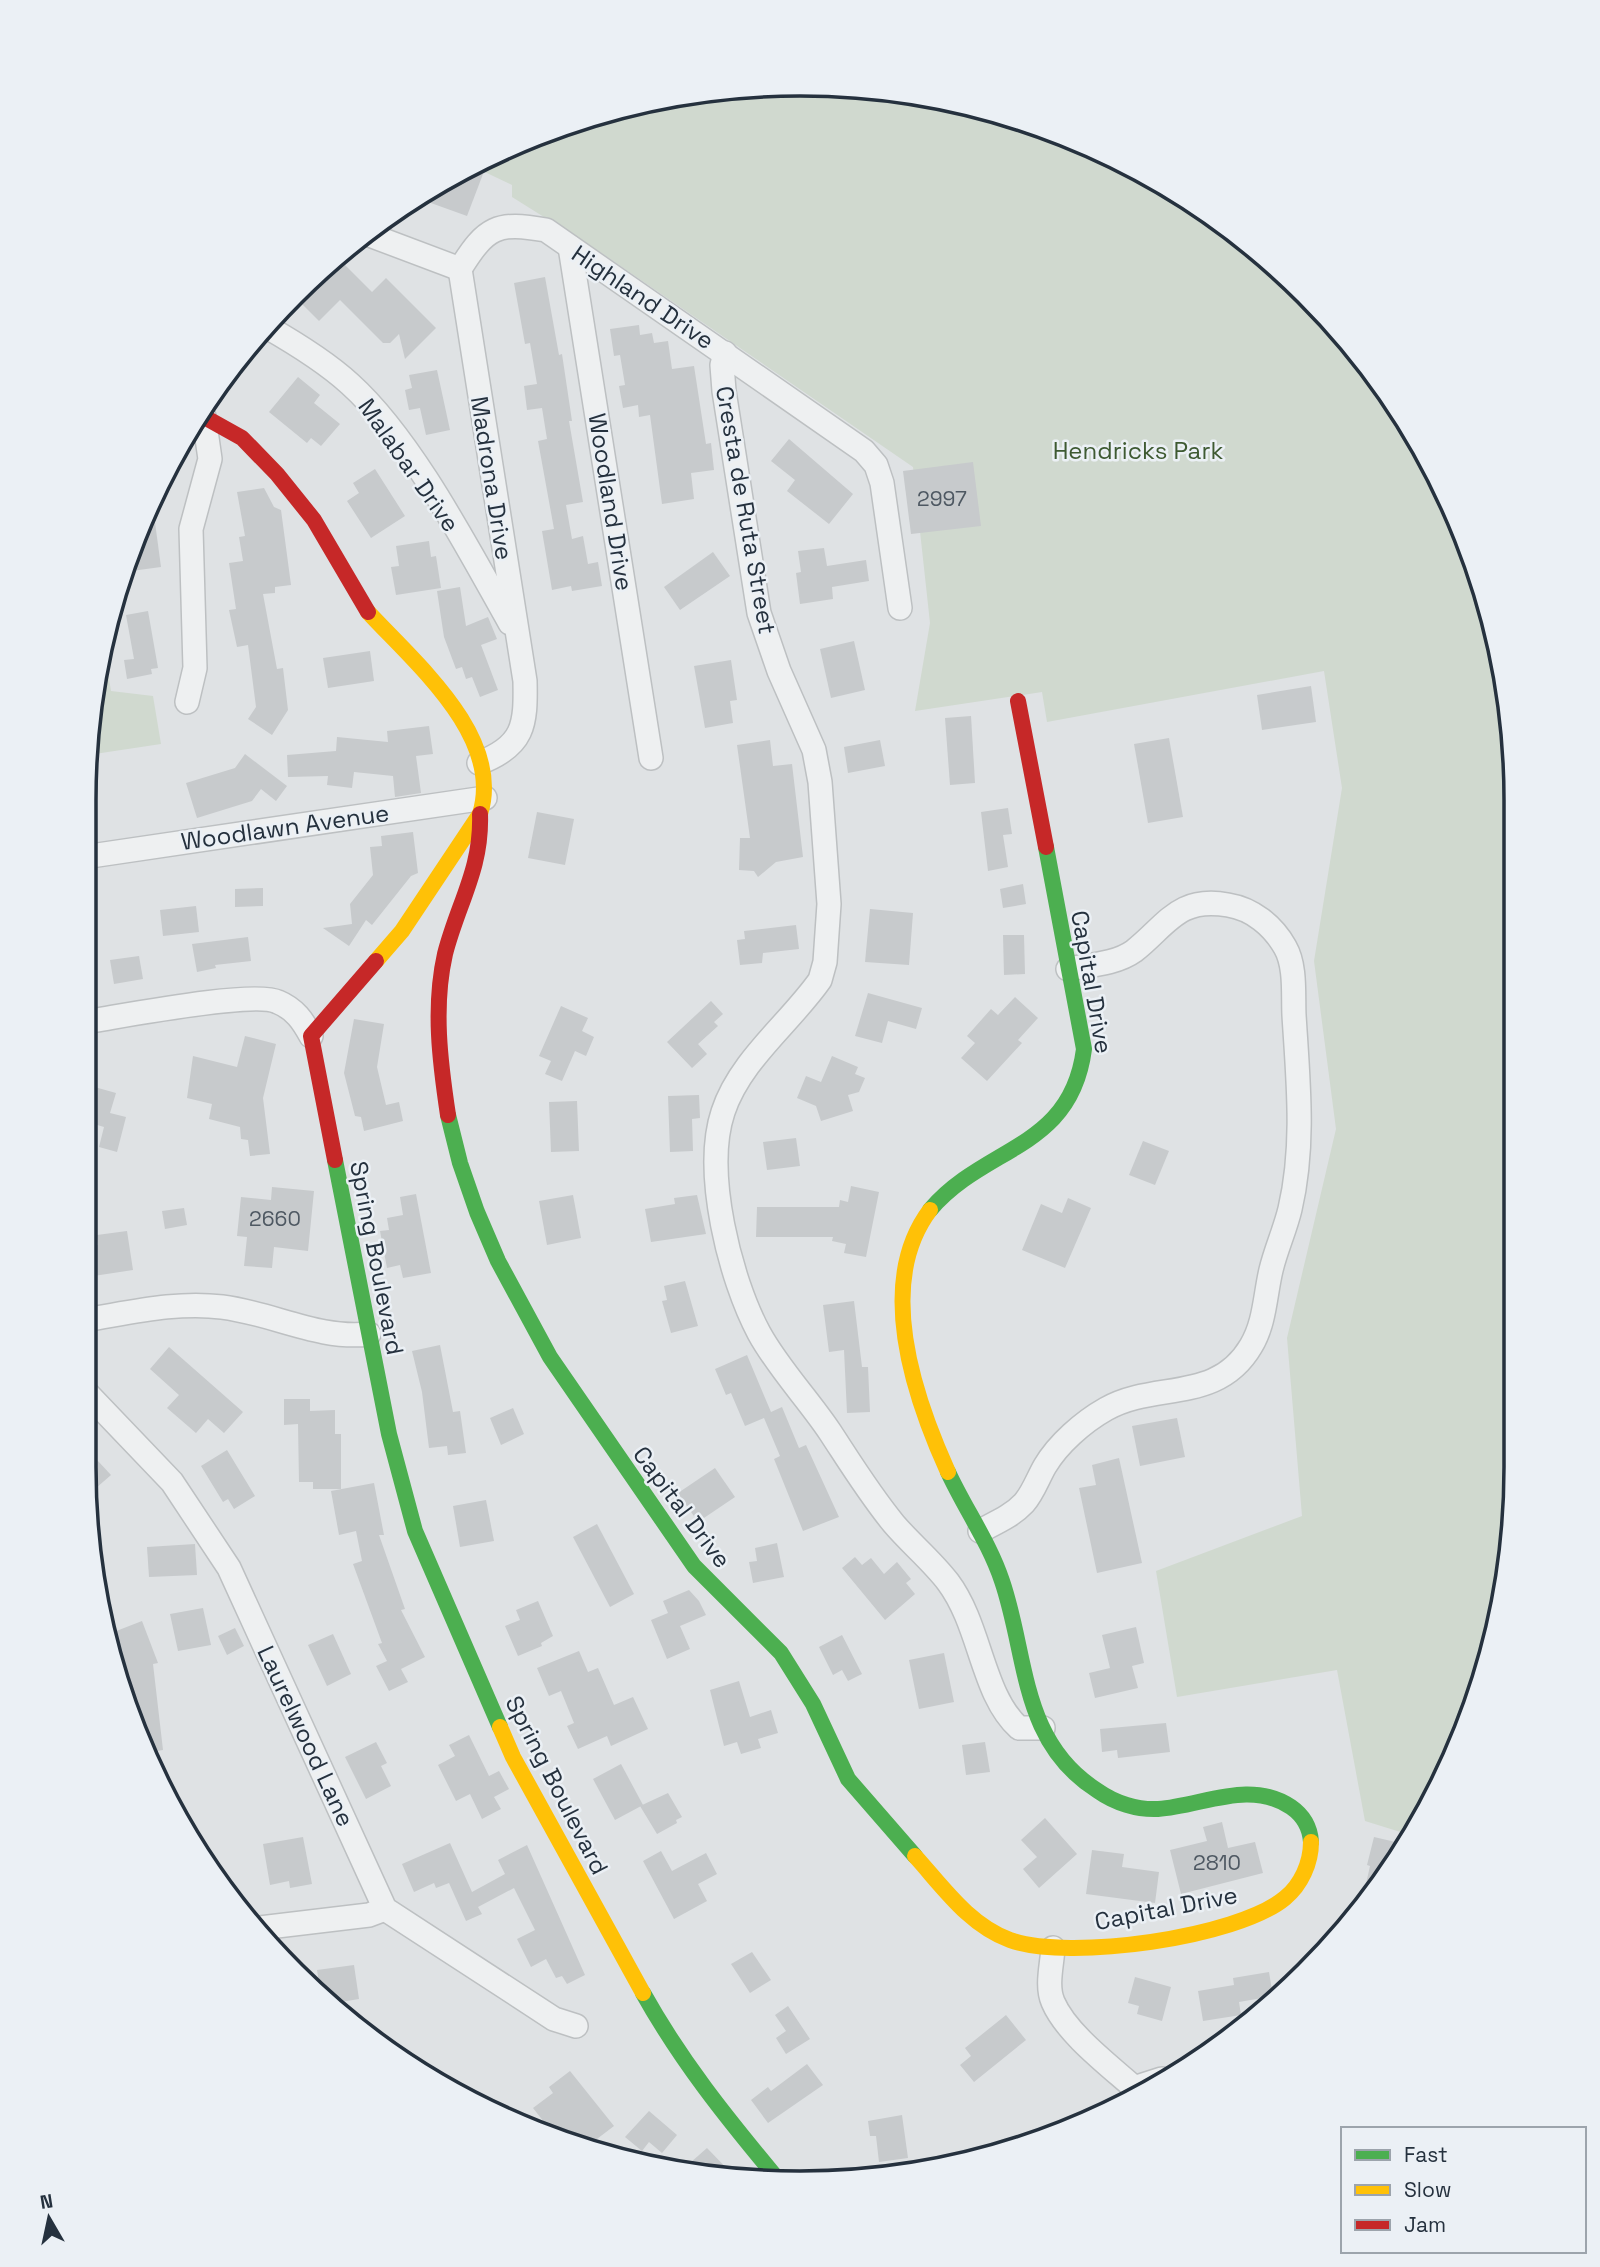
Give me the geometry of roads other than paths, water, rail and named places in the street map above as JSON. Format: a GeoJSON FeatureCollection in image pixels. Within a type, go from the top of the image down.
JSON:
{"type":"FeatureCollection","features":[{"type":"Feature","properties":{"kind":"street","name":"Highland Drive"},"geometry":{"type":"LineString","coordinates":[[460,269],[478,240],[513,224],[546,230],[864,451],[876,465],[881,483],[900,608]]}},
{"type":"Feature","properties":{"kind":"street"},"geometry":{"type":"LineString","coordinates":[[378,238],[460,269]]}},
{"type":"Feature","properties":{"kind":"street","name":"Woodland Drive"},"geometry":{"type":"LineString","coordinates":[[570,247],[651,758]]}},
{"type":"Feature","properties":{"kind":"street","name":"Madrona Drive"},"geometry":{"type":"LineString","coordinates":[[460,269],[525,681],[522,732],[508,749],[479,763]]}},
{"type":"Feature","properties":{"kind":"street","name":"Malabar Drive"},"geometry":{"type":"LineString","coordinates":[[274,332],[349,384],[373,409],[458,532],[517,635]]}},
{"type":"Feature","properties":{"kind":"street","name":"Cresta de Ruta Street"},"geometry":{"type":"LineString","coordinates":[[725,353],[722,365],[724,391],[758,613],[779,671],[814,750],[827,843],[829,904],[825,962],[820,980],[748,1067],[733,1088],[722,1113],[717,1142],[718,1179],[725,1235],[736,1277],[760,1334],[830,1432],[867,1490],[949,1584],[971,1621],[1000,1707],[1019,1728],[1043,1728]]}},
{"type":"Feature","properties":{"kind":"street"},"geometry":{"type":"LineString","coordinates":[[96,1020],[227,1000],[276,1000],[301,1017],[311,1036],[402,931],[482,806],[475,742],[460,713],[365,608],[314,520],[277,474],[242,438],[208,420]]}},
{"type":"Feature","properties":{"kind":"street"},"geometry":{"type":"LineString","coordinates":[[187,702],[195,668],[191,529],[210,459],[203,428]]}},
{"type":"Feature","properties":{"kind":"street","name":"Capital Drive"},"geometry":{"type":"LineString","coordinates":[[482,806],[482,843],[477,873],[450,936],[440,980],[438,1023],[448,1117],[461,1168],[478,1215],[520,1303],[596,1431],[698,1572],[769,1637],[792,1669],[852,1786],[966,1913],[1010,1941],[1053,1948],[1150,1940],[1221,1926],[1279,1904],[1295,1891],[1306,1874],[1312,1849],[1311,1829],[1303,1815],[1273,1797],[1238,1793],[1149,1810],[1127,1806],[1106,1796],[1068,1768],[1029,1700],[997,1567],[946,1468],[921,1401],[906,1319],[906,1261],[924,1219],[939,1200],[1066,1108],[1077,1093],[1084,1065],[1084,1048],[1018,701]]}},
{"type":"Feature","properties":{"kind":"street","name":"Woodlawn Avenue"},"geometry":{"type":"LineString","coordinates":[[96,855],[482,806]]}},
{"type":"Feature","properties":{"kind":"street"},"geometry":{"type":"LineString","coordinates":[[980,1531],[1008,1517],[1026,1502],[1046,1464],[1070,1436],[1106,1409],[1138,1396],[1208,1384],[1232,1368],[1251,1347],[1261,1322],[1271,1269],[1290,1209],[1299,1144],[1300,1101],[1292,976],[1287,949],[1268,924],[1246,910],[1230,905],[1195,904],[1161,923],[1134,951],[1116,960],[1068,969]]}},
{"type":"Feature","properties":{"kind":"street","name":"Spring Boulevard"},"geometry":{"type":"LineString","coordinates":[[311,1036],[388,1434],[415,1531],[513,1757],[671,2044],[698,2082],[770,2170]]}},
{"type":"Feature","properties":{"kind":"street"},"geometry":{"type":"LineString","coordinates":[[96,1318],[182,1305],[222,1307],[344,1337],[369,1334]]}},
{"type":"Feature","properties":{"kind":"street","name":"Laurelwood Lane"},"geometry":{"type":"LineString","coordinates":[[96,1403],[172,1482],[229,1569],[385,1909]]}},
{"type":"Feature","properties":{"kind":"street"},"geometry":{"type":"LineString","coordinates":[[268,1927],[369,1916],[385,1909],[554,2019],[576,2026]]}},
{"type":"Feature","properties":{"kind":"street"},"geometry":{"type":"LineString","coordinates":[[1053,1948],[1050,1986],[1054,2003],[1079,2036],[1132,2087]]}},
{"type":"Feature","properties":{"kind":"park label","name":"Hendricks Park"},"geometry":{"type":"Point","coordinates":[1138,450]}}]}
